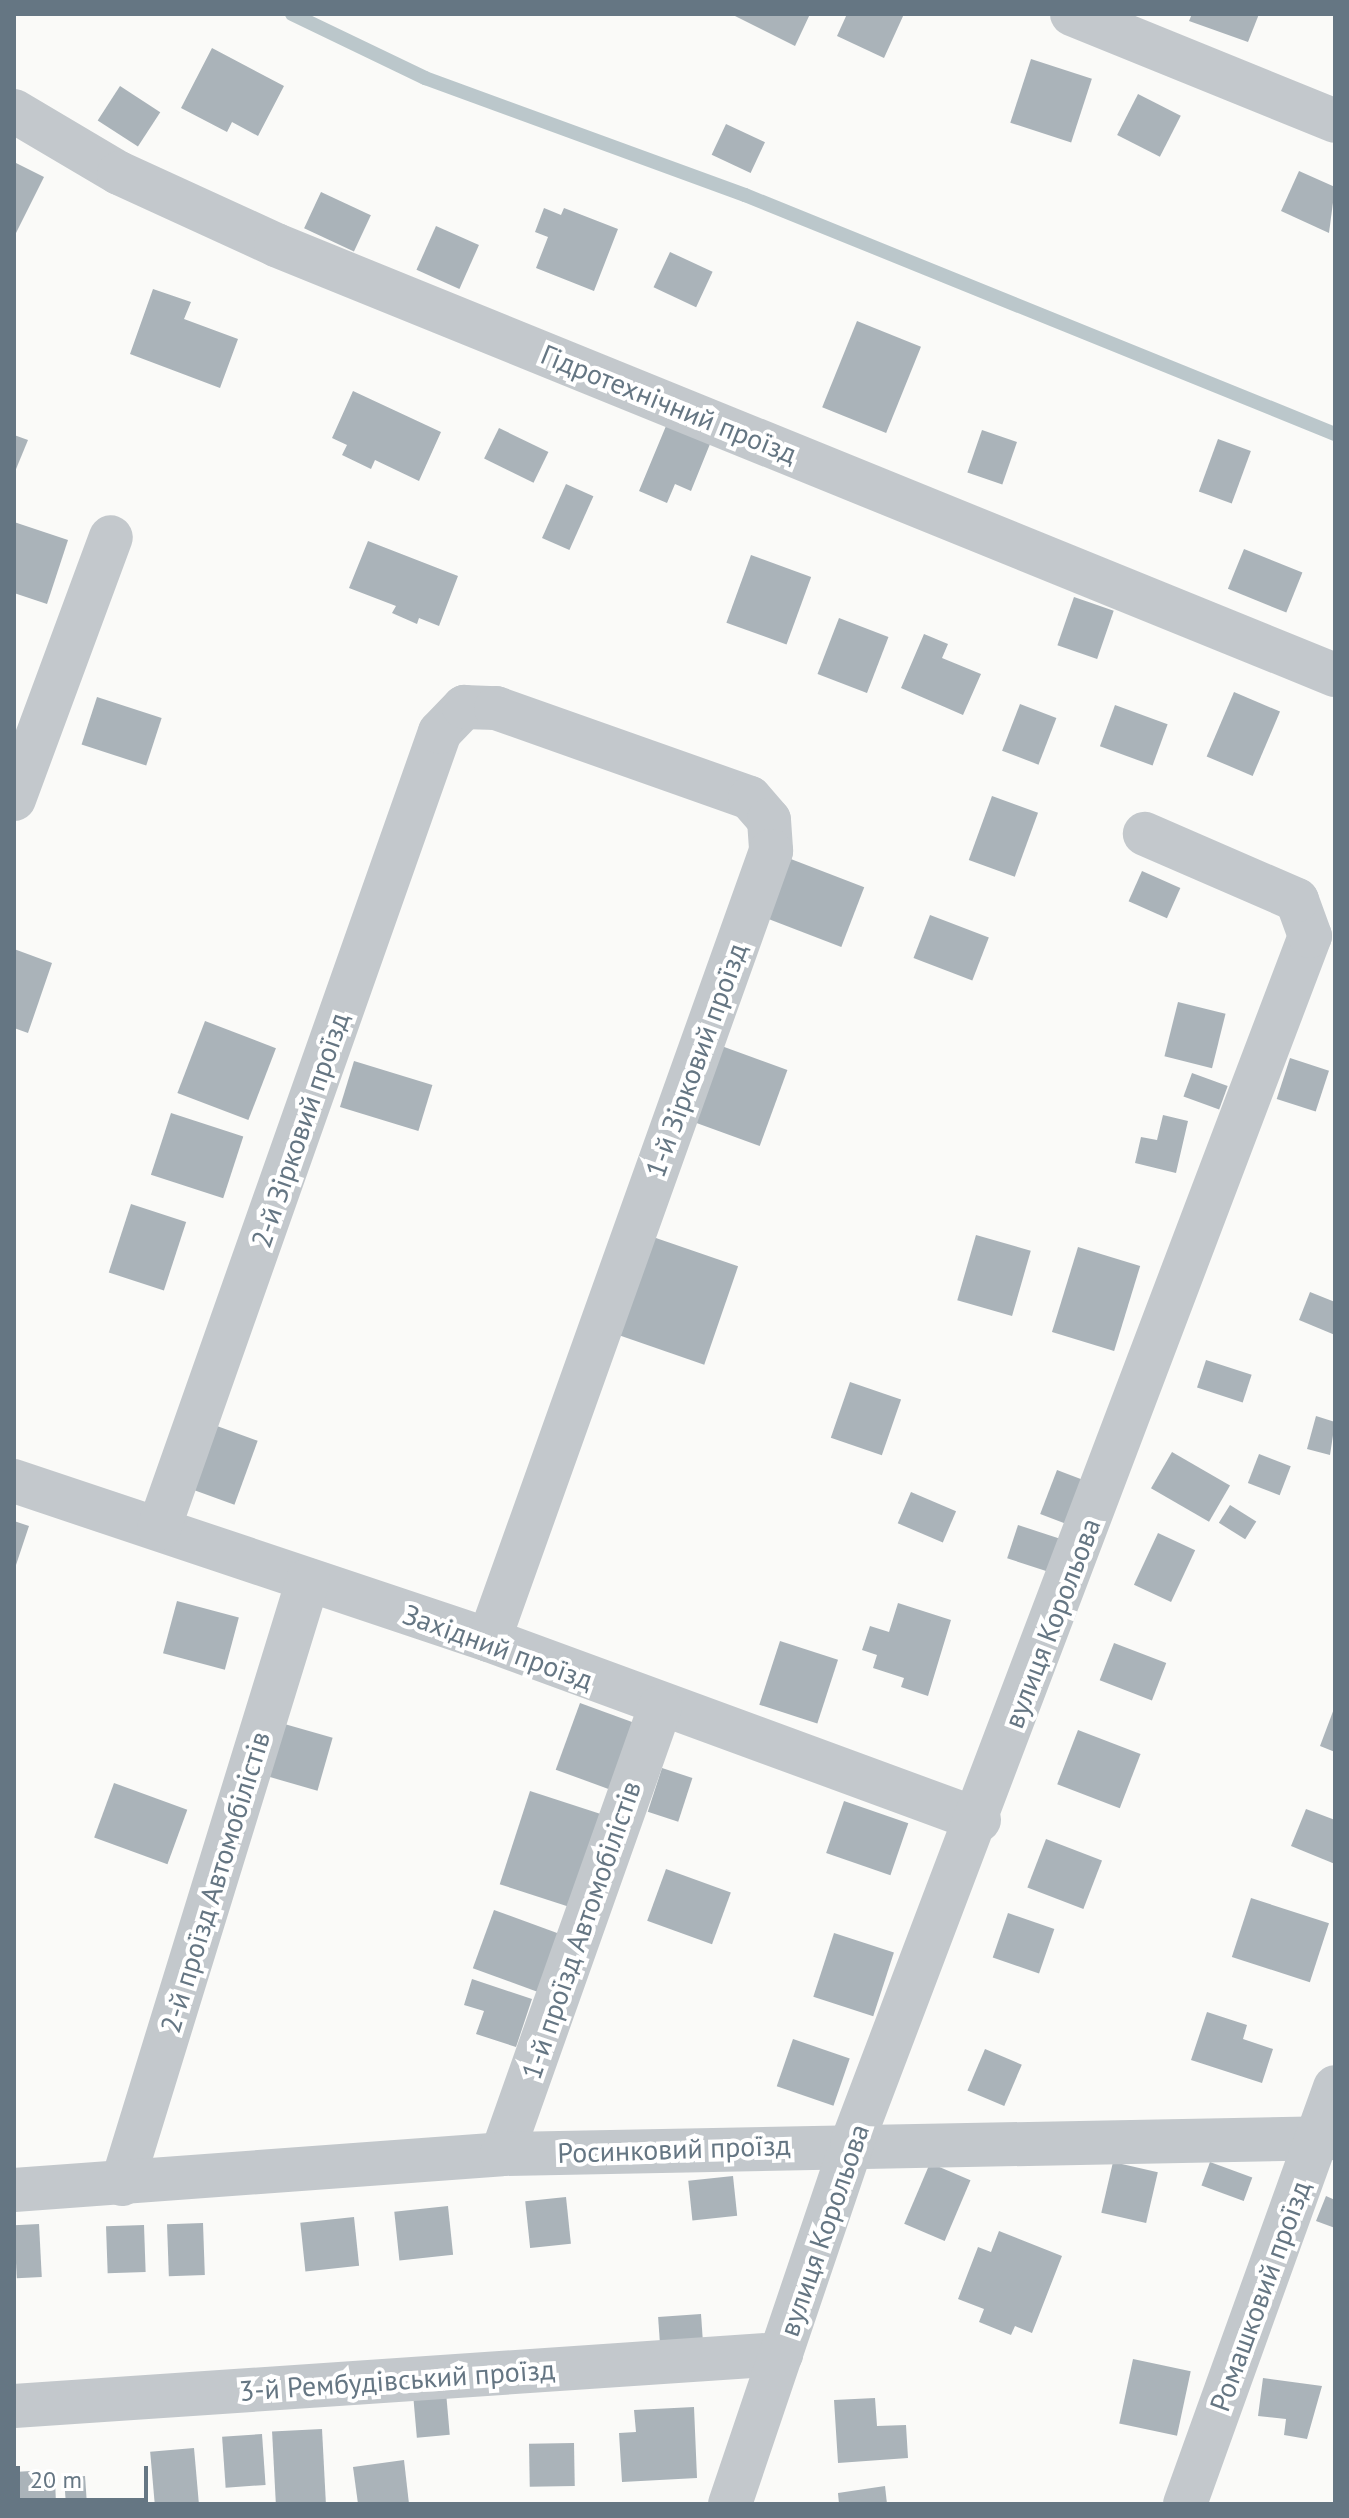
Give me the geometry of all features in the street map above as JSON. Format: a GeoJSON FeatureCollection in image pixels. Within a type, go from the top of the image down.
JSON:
{"type":"FeatureCollection","features":[{"type":"Feature","properties":{"kind":"street"},"geometry":{"type":"LineString","coordinates":[[1072,14],[1335,121]]}},
{"type":"Feature","properties":{"kind":"street","name":"Гідротехнічний проїзд"},"geometry":{"type":"LineString","coordinates":[[14,111],[119,173],[276,245],[1335,675]]}},
{"type":"Feature","properties":{"kind":"street"},"geometry":{"type":"LineString","coordinates":[[14,799],[111,537]]}},
{"type":"Feature","properties":{"kind":"street","name":"1-й Зірковий проїзд"},"geometry":{"type":"LineString","coordinates":[[440,732],[464,707],[496,708],[750,798],[769,820],[771,851],[489,1640]]}},
{"type":"Feature","properties":{"kind":"street","name":"2-й Зірковий проїзд"},"geometry":{"type":"LineString","coordinates":[[159,1528],[440,732]]}},
{"type":"Feature","properties":{"kind":"street","name":"вулиця Корольова"},"geometry":{"type":"LineString","coordinates":[[730,2504],[852,2143],[979,1820],[1310,936],[1297,900],[1145,834]]}},
{"type":"Feature","properties":{"kind":"street","name":"Західний проїзд"},"geometry":{"type":"LineString","coordinates":[[14,1481],[489,1640],[660,1707],[979,1820]]}},
{"type":"Feature","properties":{"kind":"street","name":"2-й проїзд Автомобілістів"},"geometry":{"type":"LineString","coordinates":[[122,2184],[308,1580]]}},
{"type":"Feature","properties":{"kind":"street","name":"1-й проїзд Автомобілістів"},"geometry":{"type":"LineString","coordinates":[[502,2154],[660,1707]]}},
{"type":"Feature","properties":{"kind":"street","name":"Ромашковий проїзд"},"geometry":{"type":"LineString","coordinates":[[1185,2504],[1326,2138],[1335,2087]]}},
{"type":"Feature","properties":{"kind":"street","name":"Росинковий проїзд"},"geometry":{"type":"LineString","coordinates":[[14,2190],[502,2154],[852,2143],[1326,2138]]}},
{"type":"Feature","properties":{"kind":"street","name":"3-й Рембудівський проїзд"},"geometry":{"type":"LineString","coordinates":[[14,2406],[781,2354]]}},
{"type":"Feature","properties":{"kind":"building"},"geometry":{"type":"Polygon","coordinates":[[[731,14],[810,14],[795,46],[731,14]]]}},
{"type":"Feature","properties":{"kind":"building"},"geometry":{"type":"Polygon","coordinates":[[[847,14],[904,14],[884,58],[837,36],[847,14]]]}},
{"type":"Feature","properties":{"kind":"building"},"geometry":{"type":"Polygon","coordinates":[[[1192,14],[1259,14],[1248,42],[1189,21],[1192,14]]]}},
{"type":"Feature","properties":{"kind":"building"},"geometry":{"type":"Polygon","coordinates":[[[212,48],[284,86],[258,136],[232,122],[227,132],[181,108],[212,48]]]}},
{"type":"Feature","properties":{"kind":"building"},"geometry":{"type":"Polygon","coordinates":[[[1031,59],[1092,79],[1071,142],[1010,123],[1031,59]]]}},
{"type":"Feature","properties":{"kind":"building"},"geometry":{"type":"Polygon","coordinates":[[[120,86],[160,112],[138,147],[98,120],[120,86]]]}},
{"type":"Feature","properties":{"kind":"building"},"geometry":{"type":"Polygon","coordinates":[[[1138,94],[1181,116],[1160,157],[1117,135],[1138,94]]]}},
{"type":"Feature","properties":{"kind":"building"},"geometry":{"type":"Polygon","coordinates":[[[726,124],[765,142],[751,173],[712,155],[726,124]]]}},
{"type":"Feature","properties":{"kind":"building"},"geometry":{"type":"Polygon","coordinates":[[[14,162],[44,177],[14,237],[14,162]]]}},
{"type":"Feature","properties":{"kind":"building"},"geometry":{"type":"Polygon","coordinates":[[[1299,171],[1335,187],[1329,233],[1281,211],[1299,171]]]}},
{"type":"Feature","properties":{"kind":"building"},"geometry":{"type":"Polygon","coordinates":[[[321,192],[371,215],[354,251],[304,228],[321,192]]]}},
{"type":"Feature","properties":{"kind":"building"},"geometry":{"type":"Polygon","coordinates":[[[544,208],[561,215],[564,208],[618,229],[594,291],[536,268],[548,237],[535,232],[544,208]]]}},
{"type":"Feature","properties":{"kind":"building"},"geometry":{"type":"Polygon","coordinates":[[[436,226],[479,245],[459,289],[416,270],[436,226]]]}},
{"type":"Feature","properties":{"kind":"building"},"geometry":{"type":"Polygon","coordinates":[[[670,252],[713,272],[696,307],[654,287],[670,252]]]}},
{"type":"Feature","properties":{"kind":"building"},"geometry":{"type":"Polygon","coordinates":[[[153,289],[191,302],[184,319],[238,339],[220,388],[130,354],[153,289]]]}},
{"type":"Feature","properties":{"kind":"building"},"geometry":{"type":"Polygon","coordinates":[[[857,321],[921,347],[886,433],[822,407],[857,321]]]}},
{"type":"Feature","properties":{"kind":"building"},"geometry":{"type":"Polygon","coordinates":[[[353,391],[441,432],[419,481],[375,460],[371,469],[342,455],[347,445],[332,438],[353,391]]]}},
{"type":"Feature","properties":{"kind":"building"},"geometry":{"type":"Polygon","coordinates":[[[666,426],[710,444],[691,491],[675,484],[667,503],[639,491],[666,426]]]}},
{"type":"Feature","properties":{"kind":"building"},"geometry":{"type":"Polygon","coordinates":[[[499,428],[548,452],[534,483],[484,459],[499,428]]]}},
{"type":"Feature","properties":{"kind":"building"},"geometry":{"type":"Polygon","coordinates":[[[982,430],[1017,442],[1002,485],[967,473],[982,430]]]}},
{"type":"Feature","properties":{"kind":"building"},"geometry":{"type":"Polygon","coordinates":[[[14,435],[28,440],[14,474],[14,435]]]}},
{"type":"Feature","properties":{"kind":"building"},"geometry":{"type":"Polygon","coordinates":[[[1218,439],[1251,451],[1232,504],[1199,492],[1218,439]]]}},
{"type":"Feature","properties":{"kind":"building"},"geometry":{"type":"Polygon","coordinates":[[[566,484],[593,496],[569,550],[542,538],[566,484]]]}},
{"type":"Feature","properties":{"kind":"building"},"geometry":{"type":"Polygon","coordinates":[[[14,522],[68,540],[47,604],[14,593],[14,522]]]}},
{"type":"Feature","properties":{"kind":"building"},"geometry":{"type":"Polygon","coordinates":[[[368,541],[458,576],[439,626],[419,618],[417,624],[392,613],[396,606],[349,588],[368,541]]]}},
{"type":"Feature","properties":{"kind":"building"},"geometry":{"type":"Polygon","coordinates":[[[1244,549],[1302,573],[1286,612],[1228,589],[1244,549]]]}},
{"type":"Feature","properties":{"kind":"building"},"geometry":{"type":"Polygon","coordinates":[[[751,555],[811,577],[787,645],[726,623],[751,555]]]}},
{"type":"Feature","properties":{"kind":"building"},"geometry":{"type":"Polygon","coordinates":[[[1074,597],[1114,611],[1097,659],[1057,645],[1074,597]]]}},
{"type":"Feature","properties":{"kind":"building"},"geometry":{"type":"Polygon","coordinates":[[[839,618],[888,637],[867,693],[817,674],[839,618]]]}},
{"type":"Feature","properties":{"kind":"building"},"geometry":{"type":"Polygon","coordinates":[[[924,634],[948,644],[942,658],[981,674],[963,715],[901,688],[924,634]]]}},
{"type":"Feature","properties":{"kind":"building"},"geometry":{"type":"Polygon","coordinates":[[[1234,692],[1280,712],[1253,776],[1207,756],[1234,692]]]}},
{"type":"Feature","properties":{"kind":"building"},"geometry":{"type":"Polygon","coordinates":[[[97,697],[162,718],[146,766],[82,745],[97,697]]]}},
{"type":"Feature","properties":{"kind":"building"},"geometry":{"type":"Polygon","coordinates":[[[1020,704],[1056,718],[1038,765],[1002,751],[1020,704]]]}},
{"type":"Feature","properties":{"kind":"building"},"geometry":{"type":"Polygon","coordinates":[[[1115,705],[1168,724],[1153,765],[1100,746],[1115,705]]]}},
{"type":"Feature","properties":{"kind":"building"},"geometry":{"type":"Polygon","coordinates":[[[992,796],[1038,813],[1015,877],[969,860],[992,796]]]}},
{"type":"Feature","properties":{"kind":"building"},"geometry":{"type":"Polygon","coordinates":[[[783,856],[864,887],[841,947],[760,916],[783,856]]]}},
{"type":"Feature","properties":{"kind":"building"},"geometry":{"type":"Polygon","coordinates":[[[1142,871],[1180,888],[1167,918],[1129,901],[1142,871]]]}},
{"type":"Feature","properties":{"kind":"building"},"geometry":{"type":"Polygon","coordinates":[[[930,915],[989,938],[972,981],[914,958],[930,915]]]}},
{"type":"Feature","properties":{"kind":"building"},"geometry":{"type":"Polygon","coordinates":[[[14,949],[52,963],[28,1033],[14,1028],[14,949]]]}},
{"type":"Feature","properties":{"kind":"building"},"geometry":{"type":"Polygon","coordinates":[[[1178,1002],[1226,1014],[1212,1068],[1164,1056],[1178,1002]]]}},
{"type":"Feature","properties":{"kind":"building"},"geometry":{"type":"Polygon","coordinates":[[[205,1021],[276,1048],[248,1120],[177,1093],[205,1021]]]}},
{"type":"Feature","properties":{"kind":"building"},"geometry":{"type":"Polygon","coordinates":[[[716,1044],[787,1070],[760,1146],[688,1120],[716,1044]]]}},
{"type":"Feature","properties":{"kind":"building"},"geometry":{"type":"Polygon","coordinates":[[[1290,1058],[1329,1071],[1316,1112],[1277,1099],[1290,1058]]]}},
{"type":"Feature","properties":{"kind":"building"},"geometry":{"type":"Polygon","coordinates":[[[354,1061],[432,1085],[418,1131],[340,1107],[354,1061]]]}},
{"type":"Feature","properties":{"kind":"building"},"geometry":{"type":"Polygon","coordinates":[[[1192,1073],[1228,1086],[1219,1109],[1183,1096],[1192,1073]]]}},
{"type":"Feature","properties":{"kind":"building"},"geometry":{"type":"Polygon","coordinates":[[[171,1113],[243,1136],[223,1198],[151,1175],[171,1113]]]}},
{"type":"Feature","properties":{"kind":"building"},"geometry":{"type":"Polygon","coordinates":[[[1163,1115],[1188,1121],[1176,1173],[1135,1163],[1141,1137],[1157,1140],[1163,1115]]]}},
{"type":"Feature","properties":{"kind":"building"},"geometry":{"type":"Polygon","coordinates":[[[131,1204],[186,1222],[164,1290],[109,1272],[131,1204]]]}},
{"type":"Feature","properties":{"kind":"building"},"geometry":{"type":"Polygon","coordinates":[[[976,1235],[1031,1251],[1012,1316],[957,1300],[976,1235]]]}},
{"type":"Feature","properties":{"kind":"building"},"geometry":{"type":"Polygon","coordinates":[[[653,1237],[738,1266],[704,1365],[619,1335],[653,1237]]]}},
{"type":"Feature","properties":{"kind":"building"},"geometry":{"type":"Polygon","coordinates":[[[1078,1247],[1140,1266],[1114,1351],[1052,1332],[1078,1247]]]}},
{"type":"Feature","properties":{"kind":"building"},"geometry":{"type":"Polygon","coordinates":[[[1310,1292],[1335,1302],[1335,1335],[1299,1320],[1310,1292]]]}},
{"type":"Feature","properties":{"kind":"building"},"geometry":{"type":"Polygon","coordinates":[[[1206,1360],[1252,1375],[1243,1402],[1197,1388],[1206,1360]]]}},
{"type":"Feature","properties":{"kind":"building"},"geometry":{"type":"Polygon","coordinates":[[[850,1382],[901,1400],[882,1455],[831,1438],[850,1382]]]}},
{"type":"Feature","properties":{"kind":"building"},"geometry":{"type":"Polygon","coordinates":[[[1316,1416],[1335,1422],[1330,1455],[1307,1449],[1316,1416]]]}},
{"type":"Feature","properties":{"kind":"building"},"geometry":{"type":"Polygon","coordinates":[[[206,1422],[258,1441],[234,1505],[183,1486],[206,1422]]]}},
{"type":"Feature","properties":{"kind":"building"},"geometry":{"type":"Polygon","coordinates":[[[1172,1452],[1230,1486],[1209,1522],[1151,1488],[1172,1452]]]}},
{"type":"Feature","properties":{"kind":"building"},"geometry":{"type":"Polygon","coordinates":[[[1259,1454],[1291,1466],[1280,1495],[1248,1483],[1259,1454]]]}},
{"type":"Feature","properties":{"kind":"building"},"geometry":{"type":"Polygon","coordinates":[[[1057,1470],[1086,1481],[1069,1525],[1040,1514],[1057,1470]]]}},
{"type":"Feature","properties":{"kind":"building"},"geometry":{"type":"Polygon","coordinates":[[[911,1492],[956,1511],[943,1542],[898,1523],[911,1492]]]}},
{"type":"Feature","properties":{"kind":"building"},"geometry":{"type":"Polygon","coordinates":[[[1230,1505],[1256,1521],[1245,1539],[1219,1523],[1230,1505]]]}},
{"type":"Feature","properties":{"kind":"building"},"geometry":{"type":"Polygon","coordinates":[[[14,1521],[29,1526],[15,1568],[14,1568],[14,1521]]]}},
{"type":"Feature","properties":{"kind":"building"},"geometry":{"type":"Polygon","coordinates":[[[1018,1525],[1065,1540],[1054,1573],[1007,1558],[1018,1525]]]}},
{"type":"Feature","properties":{"kind":"building"},"geometry":{"type":"Polygon","coordinates":[[[1158,1533],[1195,1550],[1171,1602],[1134,1585],[1158,1533]]]}},
{"type":"Feature","properties":{"kind":"building"},"geometry":{"type":"Polygon","coordinates":[[[177,1601],[239,1618],[225,1670],[163,1653],[177,1601]]]}},
{"type":"Feature","properties":{"kind":"building"},"geometry":{"type":"Polygon","coordinates":[[[898,1603],[951,1620],[928,1696],[901,1687],[904,1678],[873,1668],[877,1655],[862,1650],[870,1626],[889,1632],[898,1603]]]}},
{"type":"Feature","properties":{"kind":"building"},"geometry":{"type":"Polygon","coordinates":[[[780,1641],[838,1660],[817,1724],[759,1705],[780,1641]]]}},
{"type":"Feature","properties":{"kind":"building"},"geometry":{"type":"Polygon","coordinates":[[[1114,1643],[1166,1663],[1152,1700],[1100,1680],[1114,1643]]]}},
{"type":"Feature","properties":{"kind":"building"},"geometry":{"type":"Polygon","coordinates":[[[580,1703],[635,1723],[611,1790],[556,1770],[580,1703]]]}},
{"type":"Feature","properties":{"kind":"building"},"geometry":{"type":"Polygon","coordinates":[[[1335,1706],[1335,1752],[1320,1746],[1335,1706]]]}},
{"type":"Feature","properties":{"kind":"building"},"geometry":{"type":"Polygon","coordinates":[[[274,1721],[333,1738],[317,1791],[259,1774],[274,1721]]]}},
{"type":"Feature","properties":{"kind":"building"},"geometry":{"type":"Polygon","coordinates":[[[1078,1730],[1141,1754],[1120,1808],[1057,1784],[1078,1730]]]}},
{"type":"Feature","properties":{"kind":"building"},"geometry":{"type":"Polygon","coordinates":[[[662,1768],[692,1778],[678,1822],[648,1812],[662,1768]]]}},
{"type":"Feature","properties":{"kind":"building"},"geometry":{"type":"Polygon","coordinates":[[[114,1783],[187,1810],[167,1864],[94,1838],[114,1783]]]}},
{"type":"Feature","properties":{"kind":"building"},"geometry":{"type":"Polygon","coordinates":[[[530,1791],[602,1814],[572,1908],[500,1884],[530,1791]]]}},
{"type":"Feature","properties":{"kind":"building"},"geometry":{"type":"Polygon","coordinates":[[[844,1801],[908,1823],[890,1875],[826,1853],[844,1801]]]}},
{"type":"Feature","properties":{"kind":"building"},"geometry":{"type":"Polygon","coordinates":[[[1306,1809],[1335,1820],[1335,1864],[1291,1846],[1306,1809]]]}},
{"type":"Feature","properties":{"kind":"building"},"geometry":{"type":"Polygon","coordinates":[[[1046,1839],[1102,1861],[1083,1909],[1027,1888],[1046,1839]]]}},
{"type":"Feature","properties":{"kind":"building"},"geometry":{"type":"Polygon","coordinates":[[[666,1869],[731,1893],[712,1944],[647,1921],[666,1869]]]}},
{"type":"Feature","properties":{"kind":"building"},"geometry":{"type":"Polygon","coordinates":[[[1251,1898],[1329,1923],[1310,1982],[1232,1957],[1251,1898]]]}},
{"type":"Feature","properties":{"kind":"building"},"geometry":{"type":"Polygon","coordinates":[[[494,1910],[563,1935],[541,1993],[473,1968],[494,1910]]]}},
{"type":"Feature","properties":{"kind":"building"},"geometry":{"type":"Polygon","coordinates":[[[1008,1913],[1054,1929],[1039,1973],[993,1957],[1008,1913]]]}},
{"type":"Feature","properties":{"kind":"building"},"geometry":{"type":"Polygon","coordinates":[[[834,1933],[894,1952],[873,2016],[813,1997],[834,1933]]]}},
{"type":"Feature","properties":{"kind":"building"},"geometry":{"type":"Polygon","coordinates":[[[472,1979],[532,1999],[516,2047],[476,2034],[484,2011],[464,2005],[472,1979]]]}},
{"type":"Feature","properties":{"kind":"building"},"geometry":{"type":"Polygon","coordinates":[[[1207,2012],[1247,2025],[1243,2039],[1273,2049],[1262,2083],[1191,2060],[1207,2012]]]}},
{"type":"Feature","properties":{"kind":"building"},"geometry":{"type":"Polygon","coordinates":[[[793,2039],[850,2059],[833,2106],[777,2086],[793,2039]]]}},
{"type":"Feature","properties":{"kind":"building"},"geometry":{"type":"Polygon","coordinates":[[[985,2049],[1022,2065],[1004,2106],[967,2090],[985,2049]]]}},
{"type":"Feature","properties":{"kind":"building"},"geometry":{"type":"Polygon","coordinates":[[[1113,2162],[1158,2172],[1146,2223],[1101,2213],[1113,2162]]]}},
{"type":"Feature","properties":{"kind":"building"},"geometry":{"type":"Polygon","coordinates":[[[1210,2162],[1252,2177],[1244,2201],[1201,2185],[1210,2162]]]}},
{"type":"Feature","properties":{"kind":"building"},"geometry":{"type":"Polygon","coordinates":[[[930,2163],[971,2180],[945,2241],[904,2224],[930,2163]]]}},
{"type":"Feature","properties":{"kind":"building"},"geometry":{"type":"Polygon","coordinates":[[[733,2176],[737,2216],[692,2220],[688,2181],[733,2176]]]}},
{"type":"Feature","properties":{"kind":"building"},"geometry":{"type":"Polygon","coordinates":[[[1326,2196],[1335,2200],[1335,2228],[1316,2221],[1326,2196]]]}},
{"type":"Feature","properties":{"kind":"building"},"geometry":{"type":"Polygon","coordinates":[[[566,2197],[571,2244],[530,2248],[525,2201],[566,2197]]]}},
{"type":"Feature","properties":{"kind":"building"},"geometry":{"type":"Polygon","coordinates":[[[448,2206],[453,2255],[399,2260],[394,2212],[448,2206]]]}},
{"type":"Feature","properties":{"kind":"building"},"geometry":{"type":"Polygon","coordinates":[[[354,2217],[359,2266],[305,2271],[300,2223],[354,2217]]]}},
{"type":"Feature","properties":{"kind":"building"},"geometry":{"type":"Polygon","coordinates":[[[203,2223],[205,2275],[169,2276],[167,2224],[203,2223]]]}},
{"type":"Feature","properties":{"kind":"building"},"geometry":{"type":"Polygon","coordinates":[[[39,2224],[42,2277],[17,2278],[14,2225],[39,2224]]]}},
{"type":"Feature","properties":{"kind":"building"},"geometry":{"type":"Polygon","coordinates":[[[144,2225],[146,2272],[108,2273],[106,2226],[144,2225]]]}},
{"type":"Feature","properties":{"kind":"building"},"geometry":{"type":"Polygon","coordinates":[[[999,2231],[1062,2256],[1032,2333],[1015,2326],[1011,2335],[979,2322],[984,2309],[958,2299],[978,2247],[991,2252],[999,2231]]]}},
{"type":"Feature","properties":{"kind":"building"},"geometry":{"type":"Polygon","coordinates":[[[701,2314],[703,2346],[660,2349],[658,2317],[701,2314]]]}},
{"type":"Feature","properties":{"kind":"building"},"geometry":{"type":"Polygon","coordinates":[[[1133,2359],[1191,2371],[1177,2436],[1119,2424],[1133,2359]]]}},
{"type":"Feature","properties":{"kind":"building"},"geometry":{"type":"Polygon","coordinates":[[[1263,2378],[1322,2386],[1307,2439],[1284,2435],[1286,2419],[1258,2416],[1263,2378]]]}},
{"type":"Feature","properties":{"kind":"building"},"geometry":{"type":"Polygon","coordinates":[[[446,2392],[450,2435],[417,2438],[413,2395],[446,2392]]]}},
{"type":"Feature","properties":{"kind":"building"},"geometry":{"type":"Polygon","coordinates":[[[875,2398],[877,2426],[906,2425],[908,2458],[838,2463],[834,2400],[875,2398]]]}},
{"type":"Feature","properties":{"kind":"building"},"geometry":{"type":"Polygon","coordinates":[[[694,2407],[697,2478],[622,2482],[619,2433],[636,2432],[634,2410],[694,2407]]]}},
{"type":"Feature","properties":{"kind":"building"},"geometry":{"type":"Polygon","coordinates":[[[322,2429],[326,2504],[276,2504],[272,2432],[322,2429]]]}},
{"type":"Feature","properties":{"kind":"building"},"geometry":{"type":"Polygon","coordinates":[[[262,2434],[266,2485],[226,2488],[222,2437],[262,2434]]]}},
{"type":"Feature","properties":{"kind":"building"},"geometry":{"type":"Polygon","coordinates":[[[574,2443],[575,2486],[530,2487],[529,2444],[574,2443]]]}},
{"type":"Feature","properties":{"kind":"building"},"geometry":{"type":"Polygon","coordinates":[[[194,2448],[199,2504],[155,2504],[150,2452],[194,2448]]]}},
{"type":"Feature","properties":{"kind":"building"},"geometry":{"type":"Polygon","coordinates":[[[404,2460],[409,2504],[358,2504],[353,2467],[404,2460]]]}},
{"type":"Feature","properties":{"kind":"building"},"geometry":{"type":"Polygon","coordinates":[[[31,2471],[33,2481],[55,2479],[56,2504],[14,2504],[14,2472],[31,2471]]]}},
{"type":"Feature","properties":{"kind":"building"},"geometry":{"type":"Polygon","coordinates":[[[85,2476],[87,2504],[66,2504],[64,2477],[85,2476]]]}},
{"type":"Feature","properties":{"kind":"building"},"geometry":{"type":"Polygon","coordinates":[[[885,2486],[887,2504],[839,2504],[838,2493],[885,2486]]]}},
{"type":"Feature","properties":{"kind":"waterway"},"geometry":{"type":"LineString","coordinates":[[292,14],[425,78],[745,195],[1335,434]]}}]}
